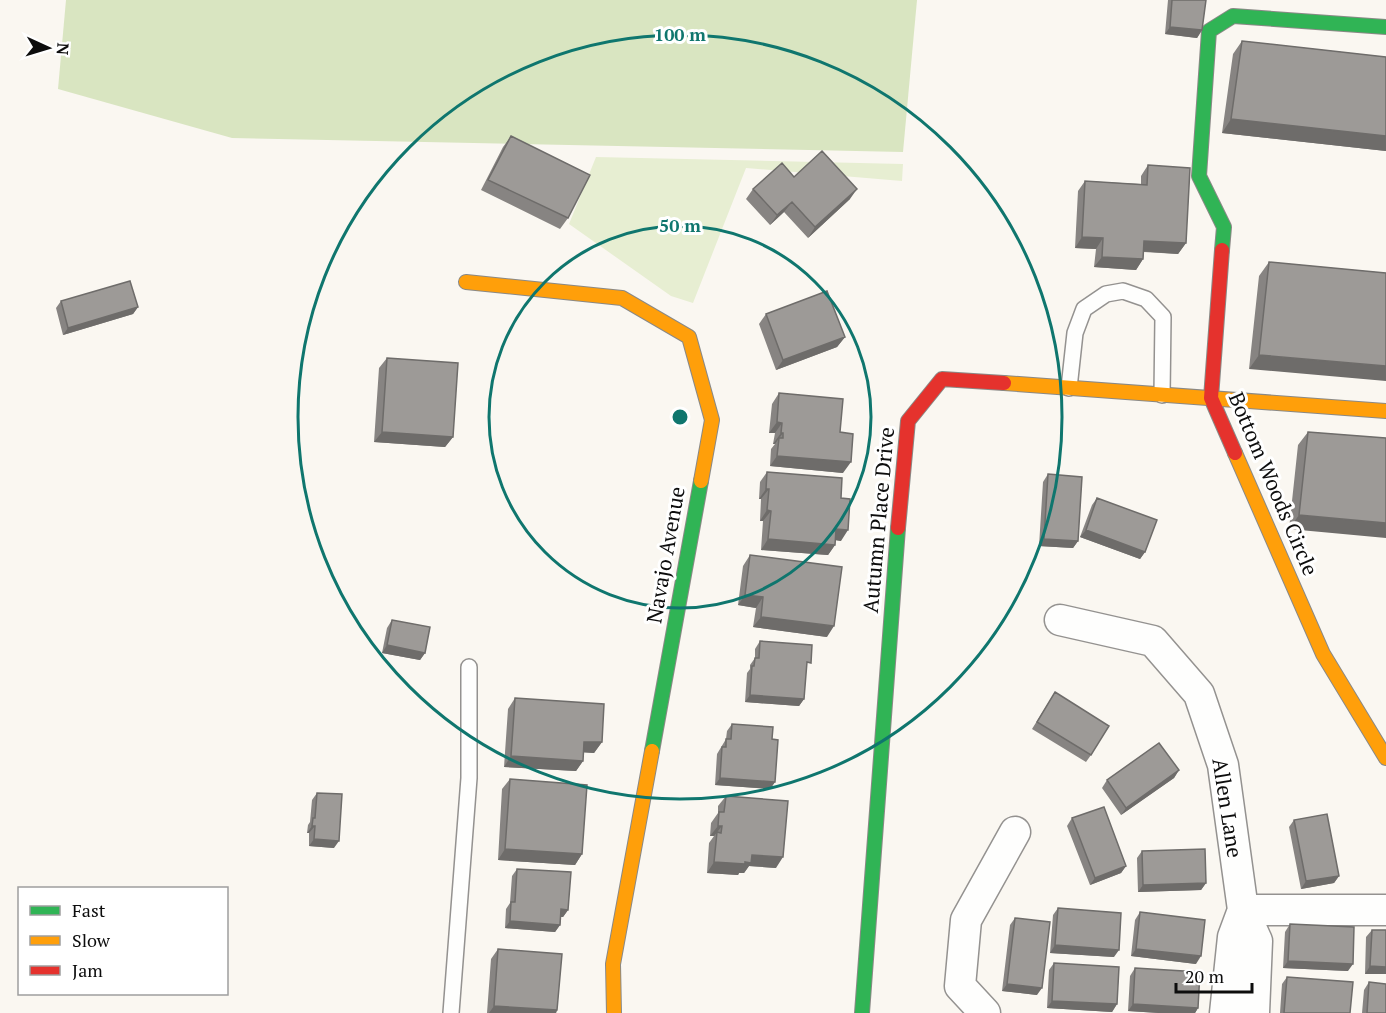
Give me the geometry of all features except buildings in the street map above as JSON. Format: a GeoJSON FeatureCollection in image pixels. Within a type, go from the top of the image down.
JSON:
{"type":"FeatureCollection","features":[{"type":"Feature","properties":{"kind":"street","name":"Bottom Woods Circle"},"geometry":{"type":"LineString","coordinates":[[1386,27],[1233,15],[1209,31],[1199,176],[1224,228],[1211,398],[1323,654],[1386,758]]}},
{"type":"Feature","properties":{"kind":"street","name":"Navajo Avenue"},"geometry":{"type":"LineString","coordinates":[[466,282],[622,298],[689,338],[712,420],[613,964],[614,1013]]}},
{"type":"Feature","properties":{"kind":"street","name":"Autumn Place Drive"},"geometry":{"type":"LineString","coordinates":[[862,1013],[908,421],[942,378],[1386,411]]}},
{"type":"Feature","properties":{"kind":"street","name":"Allen Lane"},"geometry":{"type":"LineString","coordinates":[[1060,620],[1153,641],[1200,694],[1223,765],[1243,910],[1257,941],[1254,1013]]}},
{"type":"Feature","properties":{"kind":"street"},"geometry":{"type":"LineString","coordinates":[[985,1013],[960,986],[966,920],[1015,832]]}},
{"type":"Feature","properties":{"kind":"street","name":"Allen Lane"},"geometry":{"type":"LineString","coordinates":[[1225,1013],[1233,938],[1243,910]]}},
{"type":"Feature","properties":{"kind":"street"},"geometry":{"type":"LineString","coordinates":[[1243,910],[1386,910]]}},
{"type":"Feature","properties":{"kind":"lane"},"geometry":{"type":"LineString","coordinates":[[1069,388],[1075,333],[1084,309],[1106,294],[1123,291],[1146,299],[1163,317],[1162,395]]}},
{"type":"Feature","properties":{"kind":"lane"},"geometry":{"type":"LineString","coordinates":[[451,1013],[469,778],[468,667]]}},
{"type":"Feature","properties":{"kind":"green space"},"geometry":{"type":"Polygon","coordinates":[[[66,0],[917,0],[903,152],[232,138],[58,89],[66,0]]]}},
{"type":"Feature","properties":{"kind":"green space"},"geometry":{"type":"Polygon","coordinates":[[[596,157],[903,164],[902,181],[746,168],[693,303],[671,296],[569,224],[596,157]]]}},
{"type":"Feature","properties":{"kind":"traffic: fast"},"geometry":{"type":"LineString","coordinates":[[1222,250],[1224,227],[1199,176],[1209,31],[1233,16],[1386,27]]}},
{"type":"Feature","properties":{"kind":"traffic: fast"},"geometry":{"type":"LineString","coordinates":[[652,751],[701,481]]}},
{"type":"Feature","properties":{"kind":"traffic: fast"},"geometry":{"type":"LineString","coordinates":[[862,1013],[898,528]]}},
{"type":"Feature","properties":{"kind":"traffic: slow"},"geometry":{"type":"LineString","coordinates":[[466,282],[622,298],[689,337],[712,420],[701,481]]}},
{"type":"Feature","properties":{"kind":"traffic: slow"},"geometry":{"type":"LineString","coordinates":[[1004,383],[1386,411]]}},
{"type":"Feature","properties":{"kind":"traffic: slow"},"geometry":{"type":"LineString","coordinates":[[1235,453],[1323,654],[1386,758]]}},
{"type":"Feature","properties":{"kind":"traffic: slow"},"geometry":{"type":"LineString","coordinates":[[614,1013],[613,964],[652,751]]}},
{"type":"Feature","properties":{"kind":"traffic: jam"},"geometry":{"type":"LineString","coordinates":[[1222,250],[1211,398],[1235,453]]}},
{"type":"Feature","properties":{"kind":"traffic: jam"},"geometry":{"type":"LineString","coordinates":[[898,528],[908,421],[942,379],[1004,383]]}}]}
